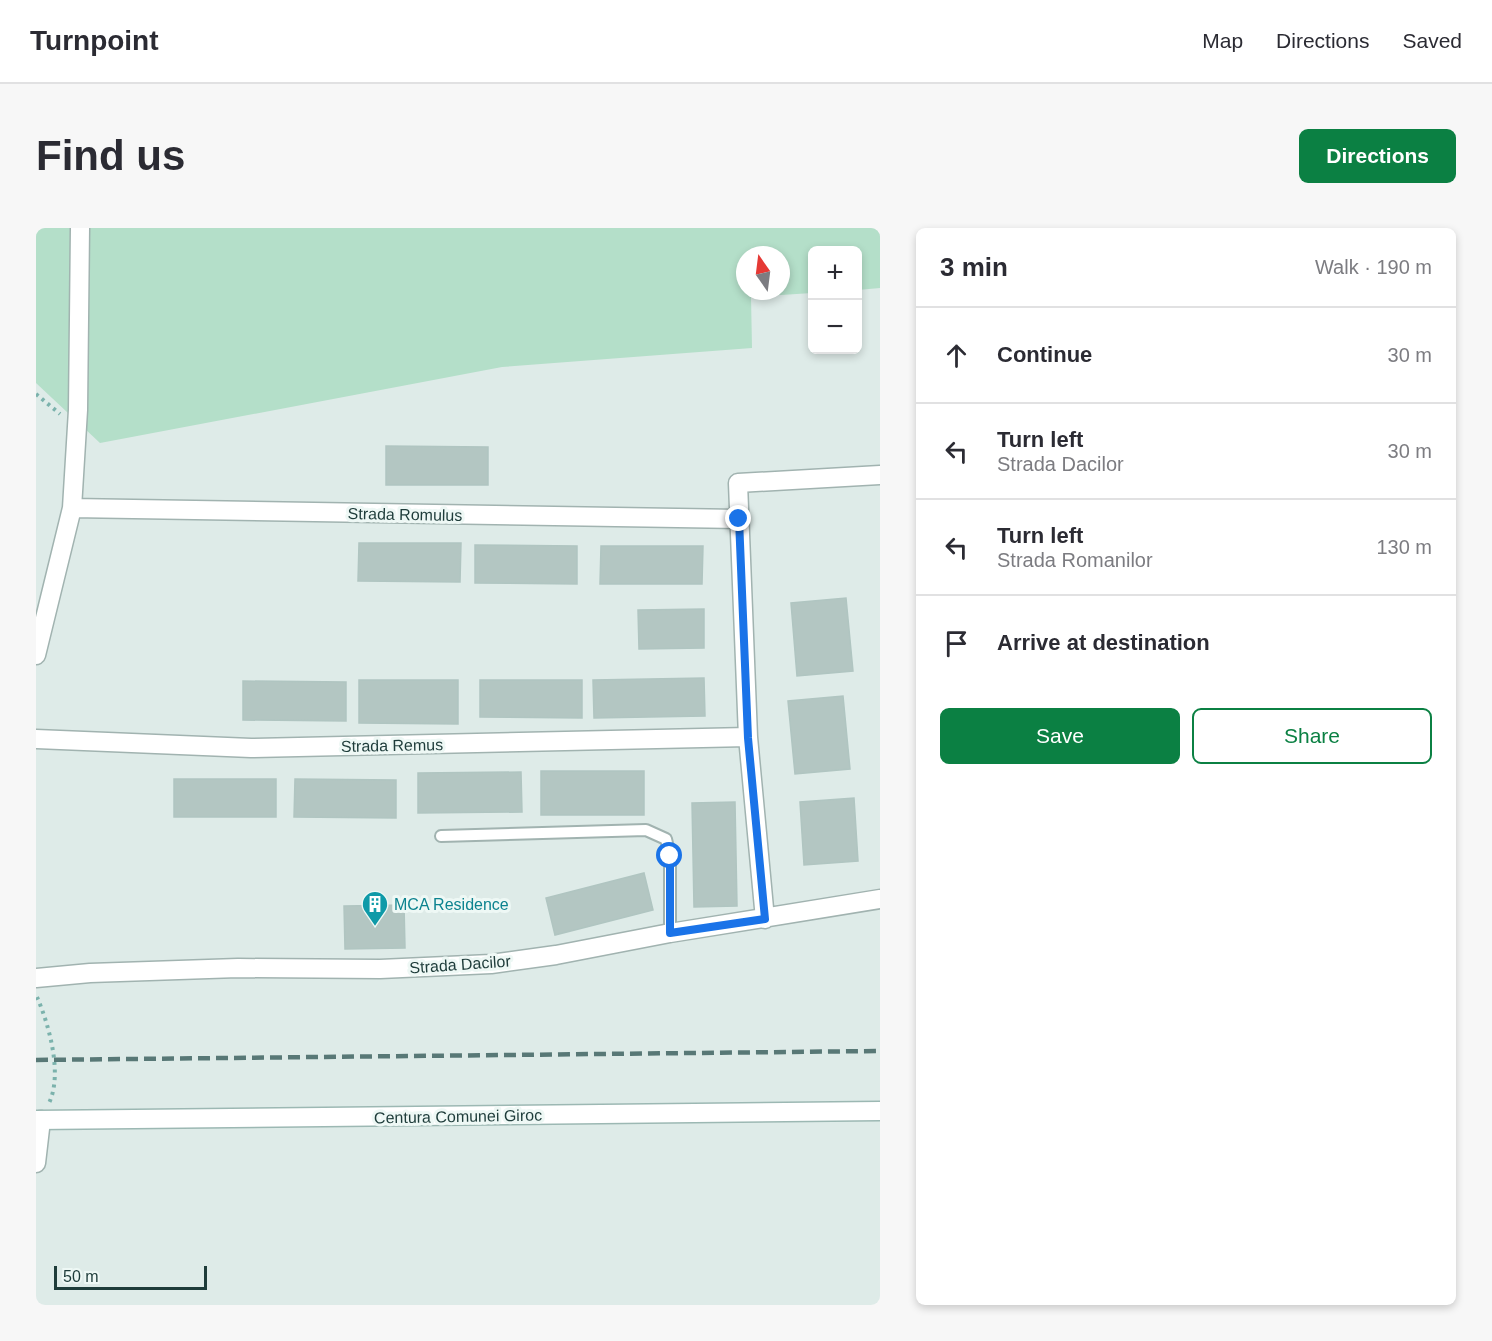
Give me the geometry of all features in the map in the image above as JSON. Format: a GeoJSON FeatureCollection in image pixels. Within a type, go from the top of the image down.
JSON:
{"type":"FeatureCollection","features":[{"type":"Feature","properties":{"kind":"street"},"geometry":{"type":"LineString","coordinates":[[36,655],[72,508],[80,228]]}},
{"type":"Feature","properties":{"kind":"street"},"geometry":{"type":"LineString","coordinates":[[765,919],[748,738],[738,483],[880,475]]}},
{"type":"Feature","properties":{"kind":"street","name":"Strada Romulus"},"geometry":{"type":"LineString","coordinates":[[72,508],[739,519]]}},
{"type":"Feature","properties":{"kind":"street","name":"Strada Remus"},"geometry":{"type":"LineString","coordinates":[[36,739],[250,748],[748,738]]}},
{"type":"Feature","properties":{"kind":"street","name":"Strada Dacilor"},"geometry":{"type":"LineString","coordinates":[[36,978],[90,973],[238,968],[447,968],[491,964],[556,955],[670,933],[880,899]]}},
{"type":"Feature","properties":{"kind":"street","name":"Centura Comunei Giroc"},"geometry":{"type":"LineString","coordinates":[[39,1120],[880,1111]]}},
{"type":"Feature","properties":{"kind":"street"},"geometry":{"type":"LineString","coordinates":[[36,1162],[39,1120]]}},
{"type":"Feature","properties":{"kind":"lane"},"geometry":{"type":"LineString","coordinates":[[441,836],[646,831],[666,839],[670,856],[670,933]]}},
{"type":"Feature","properties":{"kind":"path"},"geometry":{"type":"LineString","coordinates":[[36,394],[76,428]]}},
{"type":"Feature","properties":{"kind":"path"},"geometry":{"type":"LineString","coordinates":[[36,993],[45,1016],[55,1061],[51,1099],[39,1120]]}},
{"type":"Feature","properties":{"kind":"green space"},"geometry":{"type":"Polygon","coordinates":[[[36,228],[880,228],[880,288],[862,290],[862,246],[808,246],[808,293],[790,294],[790,246],[736,246],[736,300],[751,300],[752,348],[502,367],[100,443],[36,383],[36,228]]]}},
{"type":"Feature","properties":{"kind":"building"},"geometry":{"type":"Polygon","coordinates":[[[386,446],[488,447],[488,485],[386,485],[386,446]]]}},
{"type":"Feature","properties":{"kind":"building"},"geometry":{"type":"Polygon","coordinates":[[[359,543],[461,543],[460,582],[358,581],[359,543]]]}},
{"type":"Feature","properties":{"kind":"building"},"geometry":{"type":"Polygon","coordinates":[[[475,545],[577,546],[577,584],[475,583],[475,545]]]}},
{"type":"Feature","properties":{"kind":"building"},"geometry":{"type":"Polygon","coordinates":[[[601,546],[703,546],[702,584],[600,584],[601,546]]]}},
{"type":"Feature","properties":{"kind":"building"},"geometry":{"type":"Polygon","coordinates":[[[846,598],[853,671],[797,676],[791,603],[846,598]]]}},
{"type":"Feature","properties":{"kind":"building"},"geometry":{"type":"Polygon","coordinates":[[[704,609],[704,648],[639,649],[638,610],[704,609]]]}},
{"type":"Feature","properties":{"kind":"building"},"geometry":{"type":"Polygon","coordinates":[[[704,678],[705,716],[594,718],[593,680],[704,678]]]}},
{"type":"Feature","properties":{"kind":"building"},"geometry":{"type":"Polygon","coordinates":[[[359,680],[458,680],[458,724],[359,723],[359,680]]]}},
{"type":"Feature","properties":{"kind":"building"},"geometry":{"type":"Polygon","coordinates":[[[480,680],[582,680],[582,718],[480,717],[480,680]]]}},
{"type":"Feature","properties":{"kind":"building"},"geometry":{"type":"Polygon","coordinates":[[[243,681],[346,682],[346,721],[243,720],[243,681]]]}},
{"type":"Feature","properties":{"kind":"building"},"geometry":{"type":"Polygon","coordinates":[[[843,696],[850,769],[795,774],[788,701],[843,696]]]}},
{"type":"Feature","properties":{"kind":"building"},"geometry":{"type":"Polygon","coordinates":[[[541,771],[644,771],[644,815],[541,815],[541,771]]]}},
{"type":"Feature","properties":{"kind":"building"},"geometry":{"type":"Polygon","coordinates":[[[521,772],[522,812],[418,813],[418,773],[521,772]]]}},
{"type":"Feature","properties":{"kind":"building"},"geometry":{"type":"Polygon","coordinates":[[[174,779],[276,779],[276,817],[174,817],[174,779]]]}},
{"type":"Feature","properties":{"kind":"building"},"geometry":{"type":"Polygon","coordinates":[[[295,779],[396,780],[396,818],[294,817],[295,779]]]}},
{"type":"Feature","properties":{"kind":"building"},"geometry":{"type":"Polygon","coordinates":[[[854,798],[858,861],[804,865],[800,802],[854,798]]]}},
{"type":"Feature","properties":{"kind":"building"},"geometry":{"type":"Polygon","coordinates":[[[735,802],[737,906],[694,907],[692,803],[735,802]]]}},
{"type":"Feature","properties":{"kind":"building"},"geometry":{"type":"Polygon","coordinates":[[[644,873],[653,910],[555,935],[546,898],[644,873]]]}},
{"type":"Feature","properties":{"kind":"building","name":"MCA Residence"},"geometry":{"type":"Polygon","coordinates":[[[404,905],[405,948],[345,949],[344,906],[404,905]]]}},
{"type":"Feature","properties":{"kind":"railway"},"geometry":{"type":"LineString","coordinates":[[36,1060],[880,1051]]}},
{"type":"Feature","properties":{"kind":"place","name":"MCA Residence"},"geometry":{"type":"Point","coordinates":[375,927]}},
{"type":"Feature","properties":{"kind":"route"},"geometry":{"type":"LineString","coordinates":[[670,856],[670,933],[765,919],[748,738],[739,519]]}}]}
